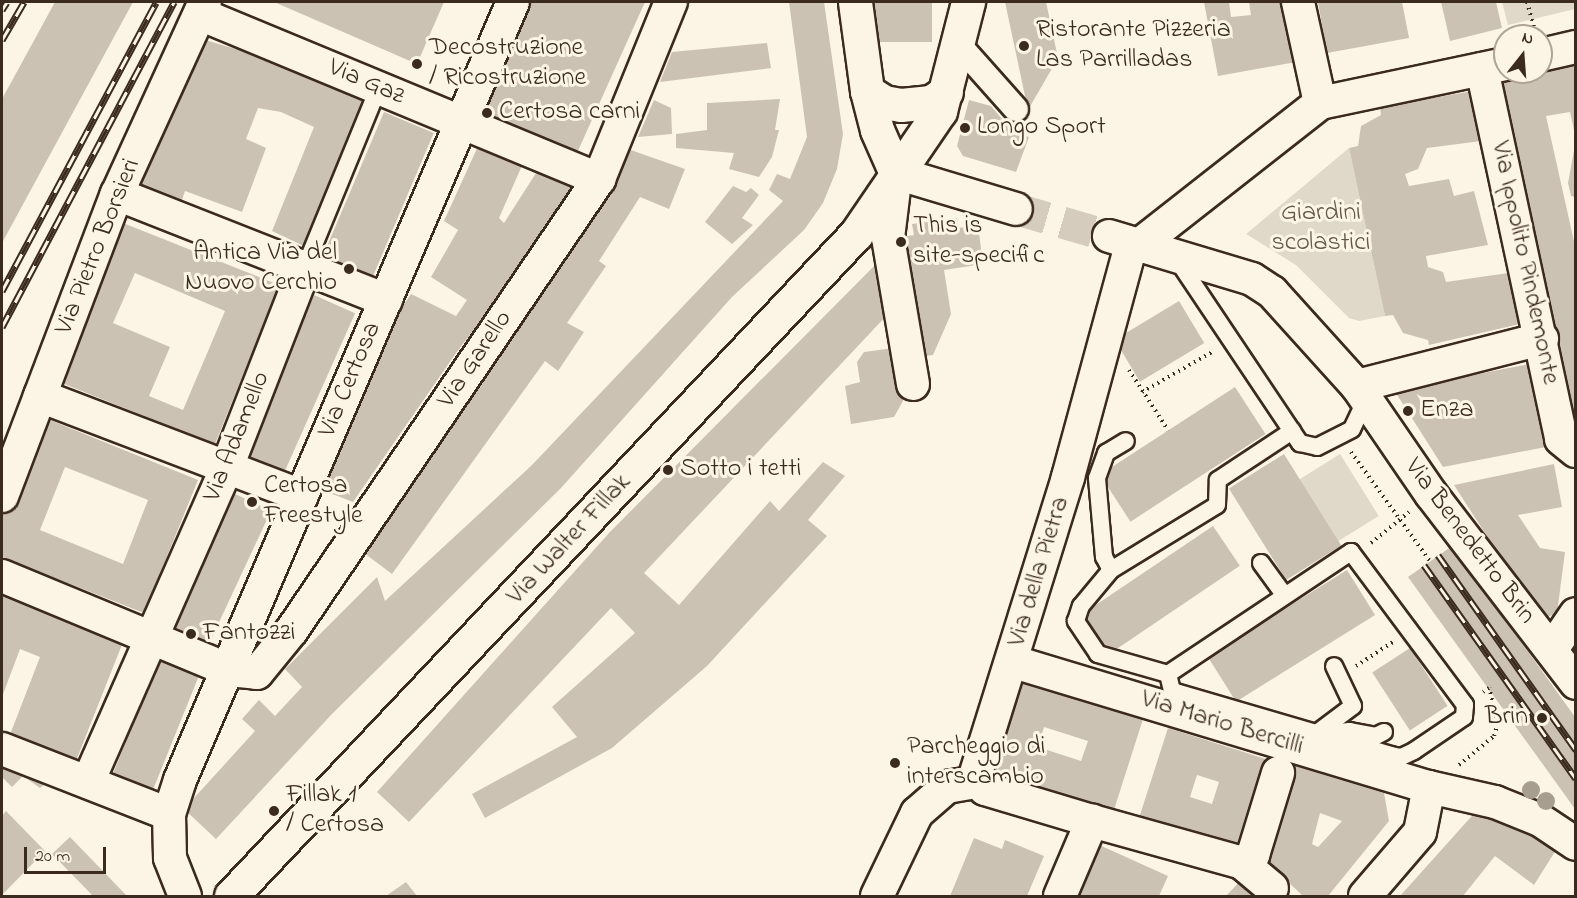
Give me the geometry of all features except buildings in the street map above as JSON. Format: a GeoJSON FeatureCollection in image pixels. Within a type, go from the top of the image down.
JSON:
{"type":"FeatureCollection","features":[{"type":"Feature","properties":{"kind":"main road"},"geometry":{"type":"LineString","coordinates":[[855,2],[867,91],[877,130],[896,173]]}},
{"type":"Feature","properties":{"kind":"main road","name":"Via Walter Fillak"},"geometry":{"type":"LineString","coordinates":[[231,897],[856,234],[896,173],[926,136],[946,92],[968,2]]}},
{"type":"Feature","properties":{"kind":"main road"},"geometry":{"type":"LineString","coordinates":[[867,91],[884,102],[900,105],[931,102],[946,92]]}},
{"type":"Feature","properties":{"kind":"street","name":"Via Certosa"},"geometry":{"type":"LineString","coordinates":[[185,897],[170,858],[169,814],[459,124],[513,2]]}},
{"type":"Feature","properties":{"kind":"street","name":"Via Garello"},"geometry":{"type":"LineString","coordinates":[[229,670],[257,673],[292,630],[599,179],[671,2]]}},
{"type":"Feature","properties":{"kind":"street"},"geometry":{"type":"LineString","coordinates":[[1298,2],[1320,103]]}},
{"type":"Feature","properties":{"kind":"street","name":"Via Gaz"},"geometry":{"type":"LineString","coordinates":[[203,8],[459,124],[599,179]]}},
{"type":"Feature","properties":{"kind":"street","name":"Via Pietro Borsieri"},"geometry":{"type":"LineString","coordinates":[[2,496],[117,194],[203,8]]}},
{"type":"Feature","properties":{"kind":"street"},"geometry":{"type":"LineString","coordinates":[[958,44],[1016,109]]}},
{"type":"Feature","properties":{"kind":"street"},"geometry":{"type":"LineString","coordinates":[[1553,52],[1575,47]]}},
{"type":"Feature","properties":{"kind":"street"},"geometry":{"type":"LineString","coordinates":[[1123,240],[1320,103],[1493,67]]}},
{"type":"Feature","properties":{"kind":"street","name":"Via Ippolito Pindemonte"},"geometry":{"type":"LineString","coordinates":[[1497,84],[1561,439],[1575,451]]}},
{"type":"Feature","properties":{"kind":"street"},"geometry":{"type":"LineString","coordinates":[[913,384],[888,238],[896,173],[1016,209]]}},
{"type":"Feature","properties":{"kind":"street"},"geometry":{"type":"LineString","coordinates":[[117,194],[386,300]]}},
{"type":"Feature","properties":{"kind":"street","name":"Via Benedetto Brin"},"geometry":{"type":"LineString","coordinates":[[1123,240],[1252,279],[1272,292],[1361,392],[1431,494],[1552,649],[1575,683]]}},
{"type":"Feature","properties":{"kind":"street","name":"Via della Pietra"},"geometry":{"type":"LineString","coordinates":[[976,782],[1014,662],[1124,264],[1123,240]]}},
{"type":"Feature","properties":{"kind":"street","name":"Via Adamello"},"geometry":{"type":"LineString","coordinates":[[88,782],[227,467],[305,267]]}},
{"type":"Feature","properties":{"kind":"street"},"geometry":{"type":"LineString","coordinates":[[1361,392],[1542,339]]}},
{"type":"Feature","properties":{"kind":"street"},"geometry":{"type":"LineString","coordinates":[[40,396],[302,495]]}},
{"type":"Feature","properties":{"kind":"street"},"geometry":{"type":"LineString","coordinates":[[2,576],[153,635],[229,670]]}},
{"type":"Feature","properties":{"kind":"street"},"geometry":{"type":"LineString","coordinates":[[1552,649],[1575,614],[1575,609]]}},
{"type":"Feature","properties":{"kind":"street","name":"Via Mario Bercilli"},"geometry":{"type":"LineString","coordinates":[[1014,662],[1170,699],[1429,787],[1504,806],[1540,820],[1575,844]]}},
{"type":"Feature","properties":{"kind":"street"},"geometry":{"type":"LineString","coordinates":[[2,749],[169,814]]}},
{"type":"Feature","properties":{"kind":"street"},"geometry":{"type":"LineString","coordinates":[[1242,863],[1253,855],[1278,773]]}},
{"type":"Feature","properties":{"kind":"street"},"geometry":{"type":"LineString","coordinates":[[877,897],[917,813],[947,787],[976,782],[985,789],[1242,863],[1272,888]]}},
{"type":"Feature","properties":{"kind":"street"},"geometry":{"type":"LineString","coordinates":[[1365,897],[1420,832],[1429,787]]}},
{"type":"Feature","properties":{"kind":"street"},"geometry":{"type":"LineString","coordinates":[[1060,897],[1092,821]]}},
{"type":"Feature","properties":{"kind":"lane","name":"Via Adamello"},"geometry":{"type":"LineString","coordinates":[[305,267],[379,87]]}},
{"type":"Feature","properties":{"kind":"lane"},"geometry":{"type":"LineString","coordinates":[[1174,255],[1305,447],[1330,442],[1358,423],[1361,392]]}},
{"type":"Feature","properties":{"kind":"lane","name":"Via Mario Bercilli"},"geometry":{"type":"LineString","coordinates":[[1168,674],[1098,654],[1076,621],[1080,606],[1111,570],[1217,505],[1221,477],[1292,431]]}},
{"type":"Feature","properties":{"kind":"lane"},"geometry":{"type":"LineString","coordinates":[[1111,570],[1104,557],[1097,478],[1106,453],[1126,441]]}},
{"type":"Feature","properties":{"kind":"lane","name":"Via Mario Bercilli"},"geometry":{"type":"LineString","coordinates":[[1351,552],[1465,705],[1464,717],[1401,757],[1317,734],[1170,699],[1168,674],[1351,552]]}},
{"type":"Feature","properties":{"kind":"lane"},"geometry":{"type":"LineString","coordinates":[[1261,563],[1284,595]]}},
{"type":"Feature","properties":{"kind":"lane","name":"Via Mario Bercilli"},"geometry":{"type":"LineString","coordinates":[[1317,734],[1352,710],[1351,694],[1337,671]]}},
{"type":"Feature","properties":{"kind":"lane"},"geometry":{"type":"LineString","coordinates":[[1317,734],[1350,731],[1376,736],[1384,732]]}},
{"type":"Feature","properties":{"kind":"path"},"geometry":{"type":"LineString","coordinates":[[1527,2],[1532,20]]}},
{"type":"Feature","properties":{"kind":"path"},"geometry":{"type":"LineString","coordinates":[[1142,392],[1218,348]]}},
{"type":"Feature","properties":{"kind":"path"},"geometry":{"type":"LineString","coordinates":[[1138,386],[1168,430]]}},
{"type":"Feature","properties":{"kind":"path"},"geometry":{"type":"LineString","coordinates":[[1388,529],[1400,520],[1430,561]]}},
{"type":"Feature","properties":{"kind":"path"},"geometry":{"type":"LineString","coordinates":[[1337,671],[1411,630]]}},
{"type":"Feature","properties":{"kind":"path"},"geometry":{"type":"LineString","coordinates":[[1429,787],[1494,736],[1499,715],[1489,688]]}},
{"type":"Feature","properties":{"kind":"green space"},"geometry":{"type":"Polygon","coordinates":[[[1502,2],[1575,2],[1575,9],[1508,24],[1502,2]]]}},
{"type":"Feature","properties":{"kind":"green space","name":"Giardini scolastici"},"geometry":{"type":"Polygon","coordinates":[[[1349,148],[1385,316],[1359,321],[1349,318],[1296,265],[1246,234],[1349,148]]]}},
{"type":"Feature","properties":{"kind":"green space"},"geometry":{"type":"Polygon","coordinates":[[[1340,454],[1379,516],[1338,541],[1299,479],[1340,454]]]}},
{"type":"Feature","properties":{"kind":"tunnel"},"geometry":{"type":"LineString","coordinates":[[1016,209],[1109,236]]}},
{"type":"Feature","properties":{"kind":"railway"},"geometry":{"type":"LineString","coordinates":[[2,10],[7,2]]}},
{"type":"Feature","properties":{"kind":"railway"},"geometry":{"type":"LineString","coordinates":[[2,40],[24,2]]}},
{"type":"Feature","properties":{"kind":"railway"},"geometry":{"type":"LineString","coordinates":[[2,291],[156,2]]}},
{"type":"Feature","properties":{"kind":"railway"},"geometry":{"type":"LineString","coordinates":[[2,327],[174,2]]}},
{"type":"Feature","properties":{"kind":"railway"},"geometry":{"type":"LineString","coordinates":[[1438,555],[1576,750]]}},
{"type":"Feature","properties":{"kind":"railway"},"geometry":{"type":"LineString","coordinates":[[1424,565],[1576,779]]}},
{"type":"Feature","properties":{"kind":"place","name":"Ristorante Pizzeria Las Parrilladas"},"geometry":{"type":"Point","coordinates":[1024,46]}},
{"type":"Feature","properties":{"kind":"place","name":"Decostruzione / Ricostruzione"},"geometry":{"type":"Point","coordinates":[417,64]}},
{"type":"Feature","properties":{"kind":"place","name":"Certosa carni"},"geometry":{"type":"Point","coordinates":[487,113]}},
{"type":"Feature","properties":{"kind":"place","name":"Longo Sport"},"geometry":{"type":"Point","coordinates":[965,128]}},
{"type":"Feature","properties":{"kind":"place","name":"This is site-specific"},"geometry":{"type":"Point","coordinates":[901,242]}},
{"type":"Feature","properties":{"kind":"place","name":"Antica Via del Nuovo Cerchio"},"geometry":{"type":"Point","coordinates":[349,269]}},
{"type":"Feature","properties":{"kind":"place","name":"Enza"},"geometry":{"type":"Point","coordinates":[1408,411]}},
{"type":"Feature","properties":{"kind":"place","name":"Sotto i tetti"},"geometry":{"type":"Point","coordinates":[668,470]}},
{"type":"Feature","properties":{"kind":"place","name":"Certosa Freestyle"},"geometry":{"type":"Point","coordinates":[252,502]}},
{"type":"Feature","properties":{"kind":"place","name":"Fantozzi"},"geometry":{"type":"Point","coordinates":[191,634]}},
{"type":"Feature","properties":{"kind":"place","name":"Brin"},"geometry":{"type":"Point","coordinates":[1542,718]}},
{"type":"Feature","properties":{"kind":"place","name":"Parcheggio di interscambio"},"geometry":{"type":"Point","coordinates":[895,763]}},
{"type":"Feature","properties":{"kind":"place","name":"Fillak 1 / Certosa"},"geometry":{"type":"Point","coordinates":[274,811]}}]}
